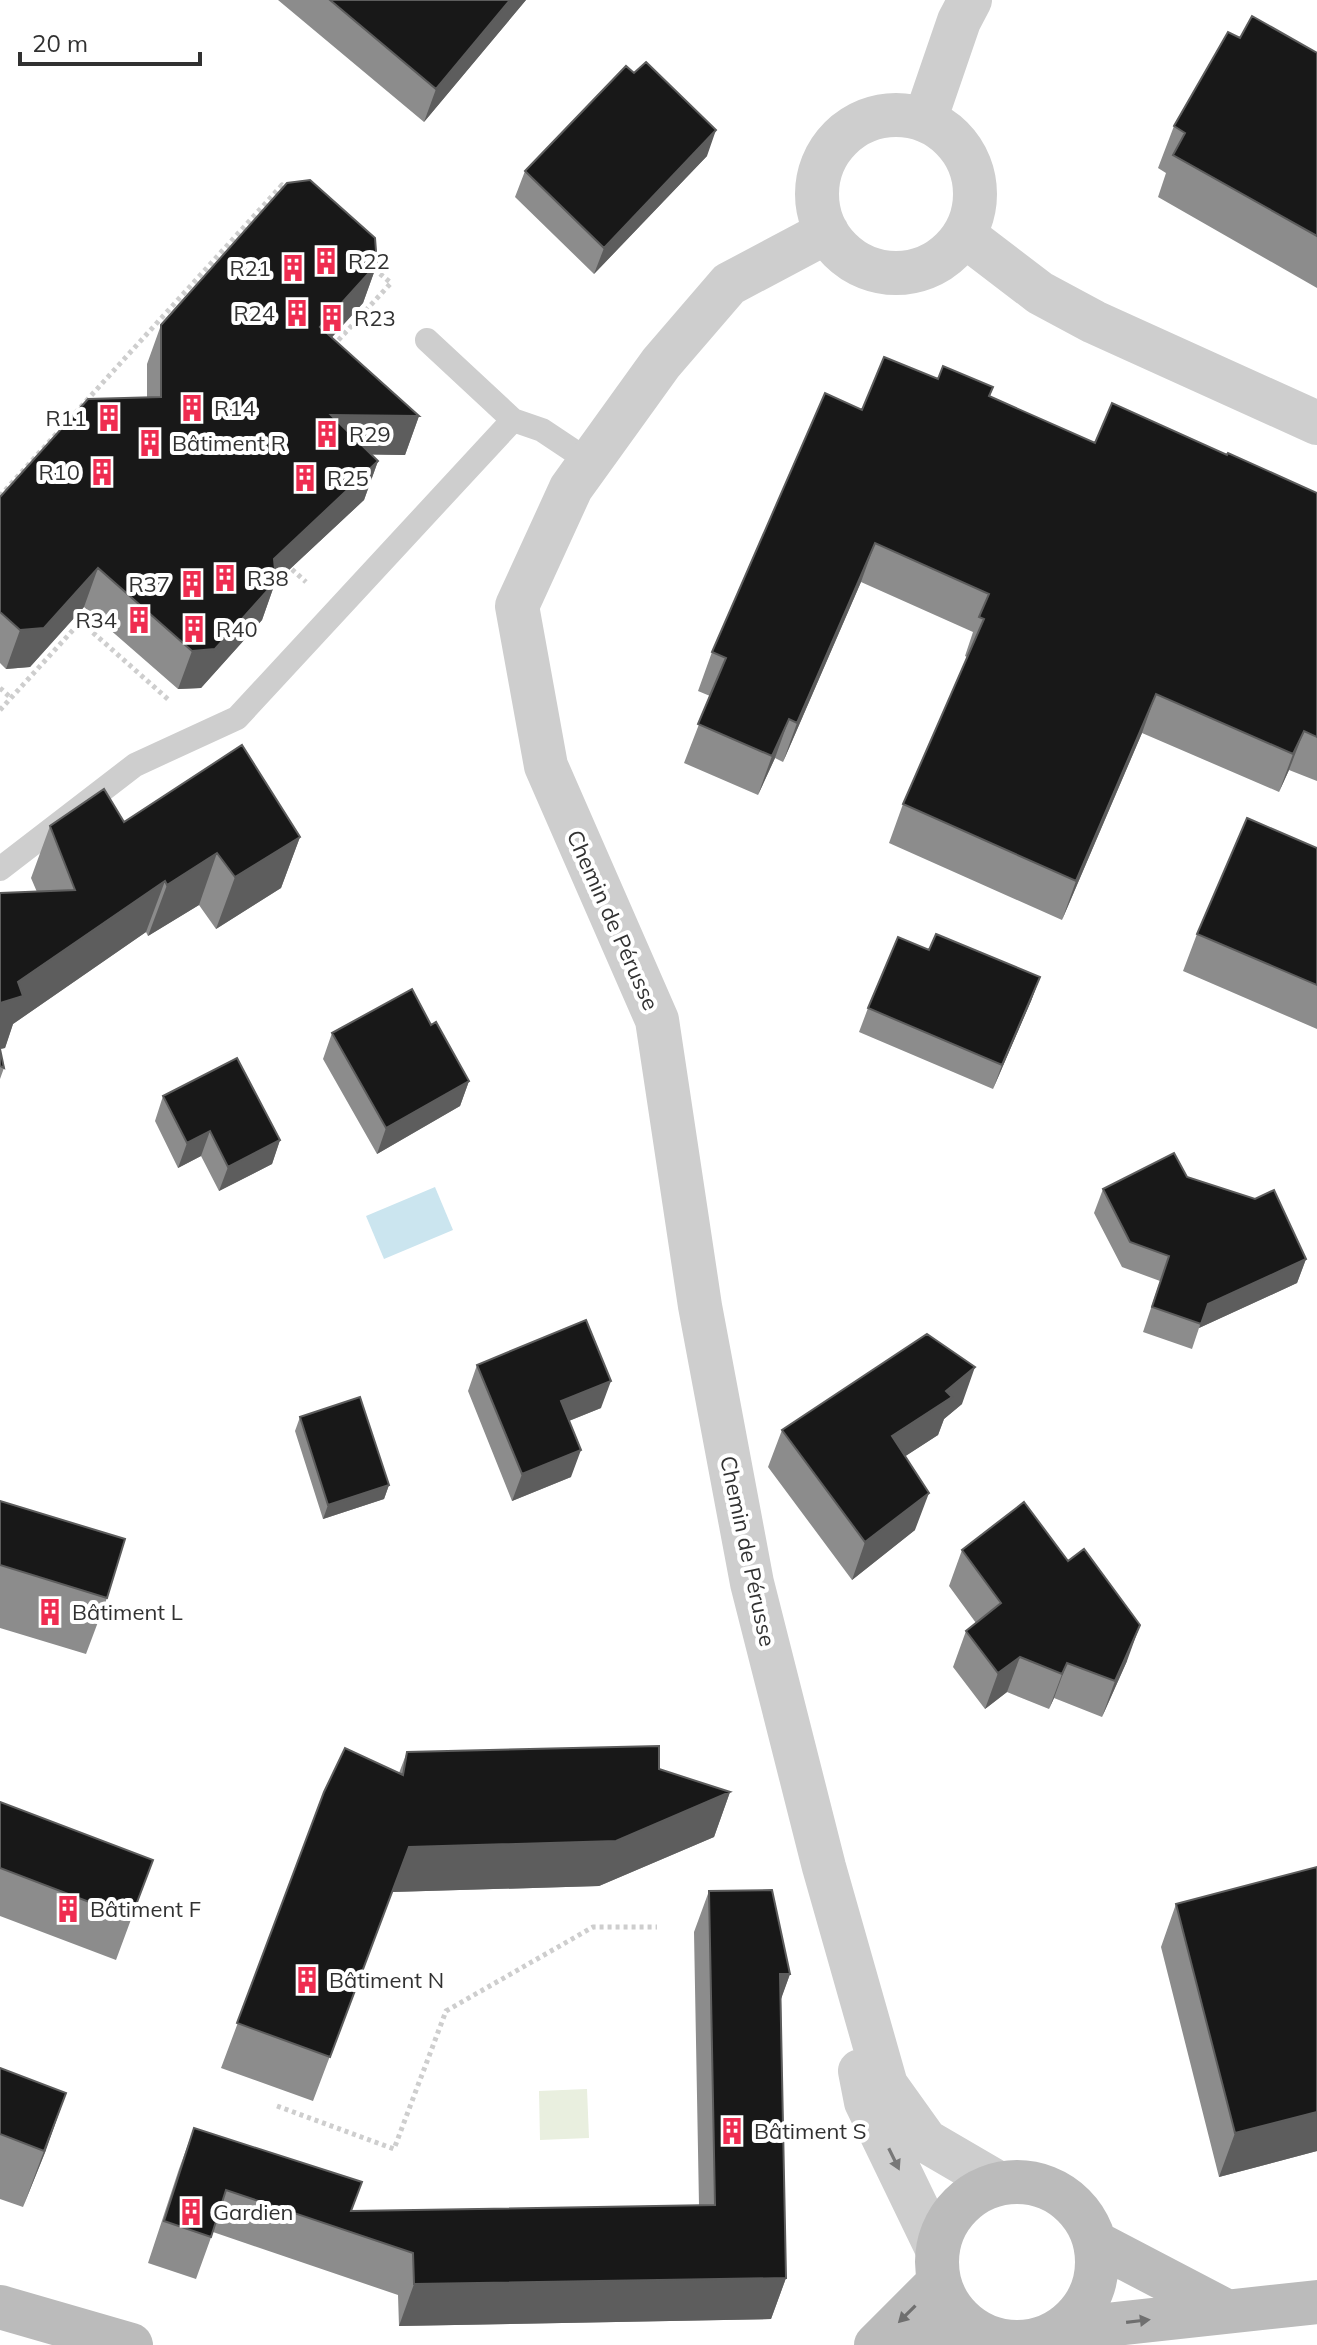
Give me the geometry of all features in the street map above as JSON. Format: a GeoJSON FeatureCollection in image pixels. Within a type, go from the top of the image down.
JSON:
{"type":"FeatureCollection","features":[{"type":"Feature","properties":{"kind":"street"},"geometry":{"type":"LineString","coordinates":[[925,120],[959,21],[970,0]]}},
{"type":"Feature","properties":{"kind":"street"},"geometry":{"type":"LineString","coordinates":[[898,115],[925,120],[949,135],[966,156],[975,182],[974,209],[964,235],[946,256],[922,269],[894,273],[868,267],[844,253],[827,232],[817,206],[818,178],[828,153],[847,132],[871,118],[898,115]]}},
{"type":"Feature","properties":{"kind":"street","name":"Chemin de Pérusse"},"geometry":{"type":"LineString","coordinates":[[827,232],[729,284],[661,363],[571,488],[517,606],[546,766],[657,1020],[700,1306],[752,1583],[824,1867],[886,2085],[926,2141],[998,2183]]}},
{"type":"Feature","properties":{"kind":"street"},"geometry":{"type":"LineString","coordinates":[[964,235],[1040,293],[1080,315],[1317,423]]}},
{"type":"Feature","properties":{"kind":"street","name":"Chemin de Pérusse"},"geometry":{"type":"LineString","coordinates":[[824,1867],[866,2102],[938,2266]]}},
{"type":"Feature","properties":{"kind":"street"},"geometry":{"type":"LineString","coordinates":[[876,2345],[938,2266],[951,2215],[964,2200],[998,2183],[1023,2182],[1047,2188],[1070,2201],[1086,2220],[1096,2243],[1097,2269],[1092,2293],[1080,2314],[1044,2339]]}},
{"type":"Feature","properties":{"kind":"street"},"geometry":{"type":"LineString","coordinates":[[1096,2243],[1226,2311]]}},
{"type":"Feature","properties":{"kind":"street"},"geometry":{"type":"LineString","coordinates":[[938,2266],[960,2337],[1016,2344],[1226,2311],[1317,2302]]}},
{"type":"Feature","properties":{"kind":"street"},"geometry":{"type":"LineString","coordinates":[[0,2307],[131,2345]]}},
{"type":"Feature","properties":{"kind":"lane"},"geometry":{"type":"LineString","coordinates":[[427,340],[513,420],[542,430],[590,462]]}},
{"type":"Feature","properties":{"kind":"lane"},"geometry":{"type":"LineString","coordinates":[[0,869],[135,765],[203,731],[237,718],[513,420]]}},
{"type":"Feature","properties":{"kind":"path"},"geometry":{"type":"LineString","coordinates":[[0,496],[282,185],[293,195]]}},
{"type":"Feature","properties":{"kind":"path"},"geometry":{"type":"LineString","coordinates":[[332,346],[391,283],[369,263]]}},
{"type":"Feature","properties":{"kind":"path"},"geometry":{"type":"LineString","coordinates":[[164,314],[175,325]]}},
{"type":"Feature","properties":{"kind":"path"},"geometry":{"type":"LineString","coordinates":[[24,470],[35,479]]}},
{"type":"Feature","properties":{"kind":"path"},"geometry":{"type":"LineString","coordinates":[[281,559],[336,610]]}},
{"type":"Feature","properties":{"kind":"path"},"geometry":{"type":"LineString","coordinates":[[0,710],[101,599]]}},
{"type":"Feature","properties":{"kind":"path"},"geometry":{"type":"LineString","coordinates":[[81,622],[203,731]]}},
{"type":"Feature","properties":{"kind":"path"},"geometry":{"type":"LineString","coordinates":[[0,688],[11,698]]}},
{"type":"Feature","properties":{"kind":"path"},"geometry":{"type":"LineString","coordinates":[[277,2106],[394,2149],[446,2011],[593,1927],[657,1927]]}},
{"type":"Feature","properties":{"kind":"green space"},"geometry":{"type":"Polygon","coordinates":[[[587,2089],[589,2138],[540,2140],[539,2091],[587,2089]]]}},
{"type":"Feature","properties":{"kind":"water"},"geometry":{"type":"Polygon","coordinates":[[[435,1187],[453,1230],[384,1259],[366,1216],[435,1187]]]}},
{"type":"Feature","properties":{"kind":"building"},"geometry":{"type":"Polygon","coordinates":[[[330,0],[510,0],[436,89],[330,0]]]}},
{"type":"Feature","properties":{"kind":"building"},"geometry":{"type":"Polygon","coordinates":[[[1252,16],[1317,53],[1317,236],[1173,155],[1185,133],[1174,126],[1228,32],[1240,38],[1252,16]]]}},
{"type":"Feature","properties":{"kind":"building"},"geometry":{"type":"Polygon","coordinates":[[[646,62],[716,130],[604,248],[525,171],[626,66],[634,73],[646,62]]]}},
{"type":"Feature","properties":{"kind":"building"},"geometry":{"type":"Polygon","coordinates":[[[310,180],[375,238],[377,264],[320,327],[419,416],[331,415],[378,461],[274,559],[276,581],[215,649],[192,651],[98,568],[44,628],[20,630],[0,612],[0,497],[88,399],[161,397],[161,325],[287,183],[310,180]]]}},
{"type":"Feature","properties":{"kind":"building"},"geometry":{"type":"Polygon","coordinates":[[[884,357],[938,379],[943,366],[993,387],[989,396],[1095,443],[1112,403],[1317,493],[1317,737],[1304,731],[1293,754],[1156,694],[1076,881],[903,804],[984,619],[979,617],[989,594],[875,543],[797,723],[789,719],[772,756],[698,724],[726,658],[712,652],[825,393],[862,410],[884,357]]]}},
{"type":"Feature","properties":{"kind":"building"},"geometry":{"type":"Polygon","coordinates":[[[242,745],[300,837],[235,877],[217,853],[167,885],[165,881],[18,982],[23,996],[0,1003],[0,893],[75,890],[50,826],[104,789],[124,822],[242,745]]]}},
{"type":"Feature","properties":{"kind":"building"},"geometry":{"type":"Polygon","coordinates":[[[1247,818],[1317,848],[1317,985],[1197,934],[1247,818]]]}},
{"type":"Feature","properties":{"kind":"building"},"geometry":{"type":"Polygon","coordinates":[[[936,934],[1040,977],[1002,1065],[868,1008],[898,937],[929,950],[936,934]]]}},
{"type":"Feature","properties":{"kind":"building"},"geometry":{"type":"Polygon","coordinates":[[[412,989],[431,1025],[436,1022],[469,1081],[386,1128],[332,1033],[412,989]]]}},
{"type":"Feature","properties":{"kind":"building"},"geometry":{"type":"Polygon","coordinates":[[[237,1058],[280,1140],[228,1167],[210,1131],[187,1143],[163,1096],[237,1058]]]}},
{"type":"Feature","properties":{"kind":"building"},"geometry":{"type":"Polygon","coordinates":[[[1174,1153],[1187,1177],[1255,1199],[1274,1190],[1306,1259],[1208,1304],[1201,1324],[1152,1307],[1169,1256],[1130,1242],[1103,1189],[1174,1153]]]}},
{"type":"Feature","properties":{"kind":"building"},"geometry":{"type":"Polygon","coordinates":[[[586,1320],[611,1381],[561,1401],[581,1450],[522,1474],[477,1365],[586,1320]]]}},
{"type":"Feature","properties":{"kind":"building"},"geometry":{"type":"Polygon","coordinates":[[[927,1334],[975,1367],[946,1391],[952,1397],[892,1436],[929,1493],[865,1542],[782,1430],[927,1334]]]}},
{"type":"Feature","properties":{"kind":"building"},"geometry":{"type":"Polygon","coordinates":[[[360,1397],[389,1485],[328,1505],[300,1417],[360,1397]]]}},
{"type":"Feature","properties":{"kind":"building"},"geometry":{"type":"Polygon","coordinates":[[[0,1501],[125,1539],[107,1598],[0,1565],[0,1501]]]}},
{"type":"Feature","properties":{"kind":"building"},"geometry":{"type":"Polygon","coordinates":[[[1024,1502],[1068,1561],[1084,1549],[1140,1625],[1115,1681],[1067,1663],[1062,1674],[1020,1657],[998,1673],[966,1631],[1001,1603],[962,1550],[1024,1502]]]}},
{"type":"Feature","properties":{"kind":"building","name":"Bâtiment N"},"geometry":{"type":"Polygon","coordinates":[[[659,1746],[659,1769],[730,1792],[616,1841],[409,1847],[330,2057],[237,2023],[324,1792],[345,1748],[403,1775],[407,1752],[659,1746]]]}},
{"type":"Feature","properties":{"kind":"building"},"geometry":{"type":"Polygon","coordinates":[[[0,1802],[153,1860],[131,1918],[0,1868],[0,1802]]]}},
{"type":"Feature","properties":{"kind":"building"},"geometry":{"type":"Polygon","coordinates":[[[1317,1867],[1317,2112],[1235,2133],[1176,1904],[1317,1867]]]}},
{"type":"Feature","properties":{"kind":"building"},"geometry":{"type":"Polygon","coordinates":[[[772,1890],[790,1974],[780,1974],[786,2278],[414,2284],[413,2253],[226,2190],[211,2237],[164,2221],[194,2128],[362,2182],[351,2211],[715,2205],[709,1891],[772,1890]]]}},
{"type":"Feature","properties":{"kind":"building"},"geometry":{"type":"Polygon","coordinates":[[[0,2068],[66,2093],[44,2151],[0,2134],[0,2068]]]}},
{"type":"Feature","properties":{"kind":"place","name":"R22"},"geometry":{"type":"Point","coordinates":[326,261]}},
{"type":"Feature","properties":{"kind":"place","name":"R21"},"geometry":{"type":"Point","coordinates":[293,268]}},
{"type":"Feature","properties":{"kind":"place","name":"R24"},"geometry":{"type":"Point","coordinates":[297,313]}},
{"type":"Feature","properties":{"kind":"place","name":"R23"},"geometry":{"type":"Point","coordinates":[332,318]}},
{"type":"Feature","properties":{"kind":"place","name":"R14"},"geometry":{"type":"Point","coordinates":[192,408]}},
{"type":"Feature","properties":{"kind":"place","name":"R11"},"geometry":{"type":"Point","coordinates":[109,418]}},
{"type":"Feature","properties":{"kind":"place","name":"R29"},"geometry":{"type":"Point","coordinates":[327,434]}},
{"type":"Feature","properties":{"kind":"place","name":"Bâtiment R"},"geometry":{"type":"Point","coordinates":[150,443]}},
{"type":"Feature","properties":{"kind":"place","name":"R10"},"geometry":{"type":"Point","coordinates":[102,472]}},
{"type":"Feature","properties":{"kind":"place","name":"R25"},"geometry":{"type":"Point","coordinates":[305,478]}},
{"type":"Feature","properties":{"kind":"place","name":"R38"},"geometry":{"type":"Point","coordinates":[225,578]}},
{"type":"Feature","properties":{"kind":"place","name":"R37"},"geometry":{"type":"Point","coordinates":[192,584]}},
{"type":"Feature","properties":{"kind":"place","name":"R34"},"geometry":{"type":"Point","coordinates":[139,620]}},
{"type":"Feature","properties":{"kind":"place","name":"R40"},"geometry":{"type":"Point","coordinates":[194,629]}},
{"type":"Feature","properties":{"kind":"place","name":"Bâtiment L"},"geometry":{"type":"Point","coordinates":[50,1612]}},
{"type":"Feature","properties":{"kind":"place","name":"Bâtiment F"},"geometry":{"type":"Point","coordinates":[68,1909]}},
{"type":"Feature","properties":{"kind":"place","name":"Bâtiment N"},"geometry":{"type":"Point","coordinates":[307,1980]}},
{"type":"Feature","properties":{"kind":"place","name":"Bâtiment S"},"geometry":{"type":"Point","coordinates":[732,2131]}},
{"type":"Feature","properties":{"kind":"place","name":"Gardien"},"geometry":{"type":"Point","coordinates":[191,2212]}}]}
